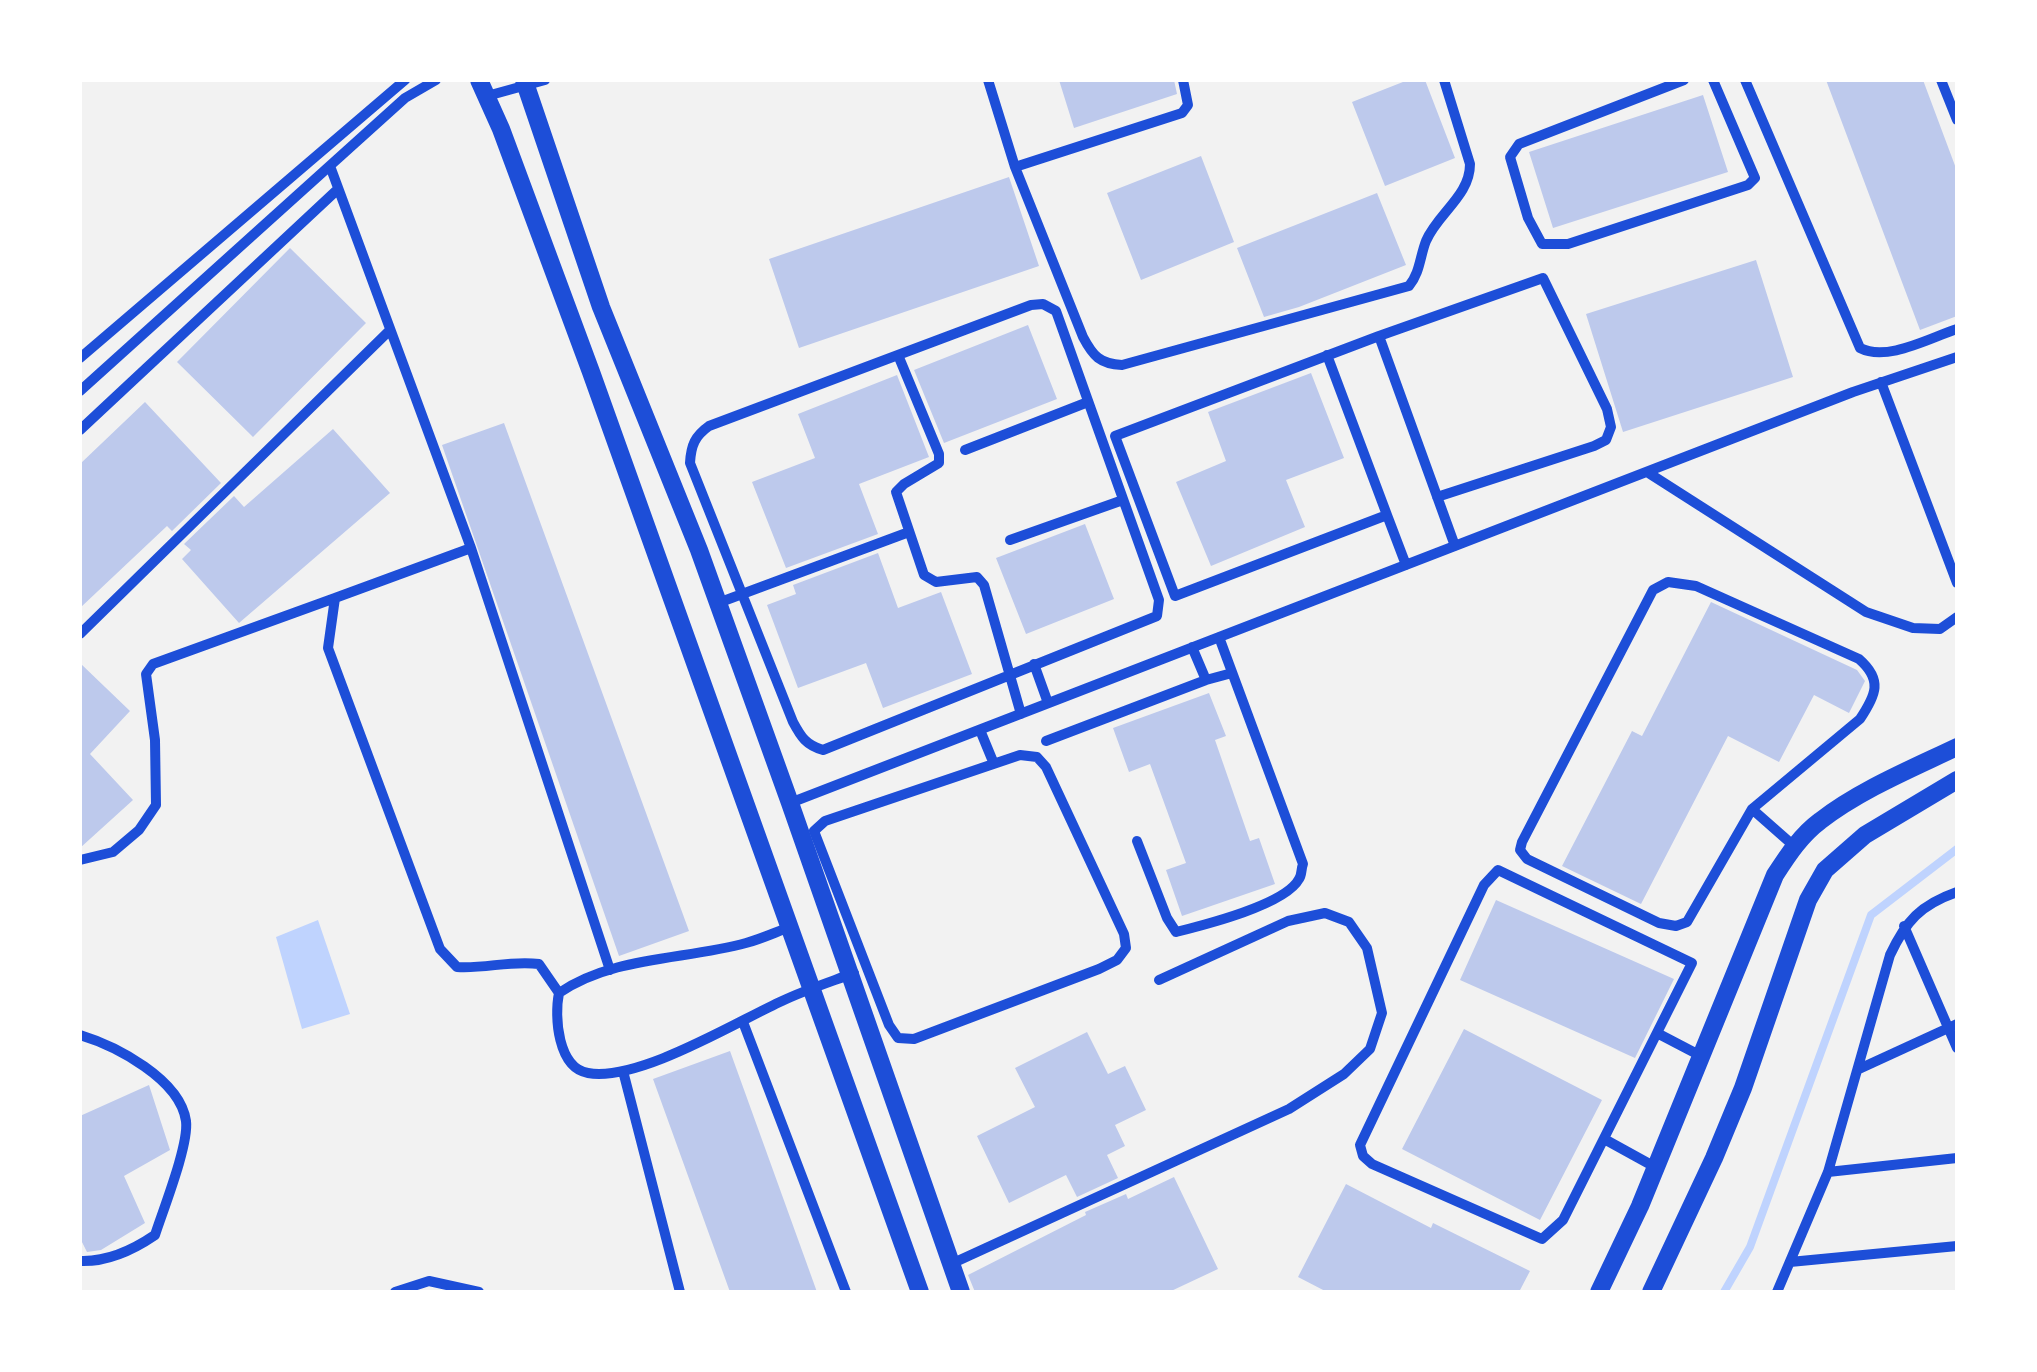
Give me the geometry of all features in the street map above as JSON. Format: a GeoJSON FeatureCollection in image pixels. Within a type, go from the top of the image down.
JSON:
{"type":"FeatureCollection","features":[{"type":"Feature","properties":{"kind":"street"},"geometry":{"type":"LineString","coordinates":[[80,358],[405,80]]}},
{"type":"Feature","properties":{"kind":"street"},"geometry":{"type":"LineString","coordinates":[[80,391],[405,98],[436,80]]}},
{"type":"Feature","properties":{"kind":"street"},"geometry":{"type":"LineString","coordinates":[[545,80],[483,88],[791,927],[920,1292]]}},
{"type":"Feature","properties":{"kind":"street"},"geometry":{"type":"LineString","coordinates":[[988,80],[1014,168],[1093,355],[1106,364],[1122,364],[1409,286],[1434,225],[1466,186],[1470,175],[1444,80]]}},
{"type":"Feature","properties":{"kind":"street"},"geometry":{"type":"LineString","coordinates":[[1014,168],[1182,113],[1188,105],[1183,80]]}},
{"type":"Feature","properties":{"kind":"street"},"geometry":{"type":"LineString","coordinates":[[1684,80],[1519,144],[1510,157],[1528,218],[1542,244],[1568,244],[1748,185],[1755,178],[1714,80]]}},
{"type":"Feature","properties":{"kind":"street"},"geometry":{"type":"LineString","coordinates":[[1745,80],[1860,348],[1871,354],[1886,352],[1957,329]]}},
{"type":"Feature","properties":{"kind":"street"},"geometry":{"type":"LineString","coordinates":[[1941,80],[1957,120]]}},
{"type":"Feature","properties":{"kind":"street"},"geometry":{"type":"LineString","coordinates":[[525,82],[601,306],[718,603],[790,802],[858,972],[889,1026],[898,1038],[914,1039],[1099,969],[1117,960],[1126,948],[1124,934],[1046,767],[1037,757],[1020,755],[825,821],[814,831],[858,972],[960,1292]]}},
{"type":"Feature","properties":{"kind":"street"},"geometry":{"type":"LineString","coordinates":[[330,166],[470,548],[610,970]]}},
{"type":"Feature","properties":{"kind":"street"},"geometry":{"type":"LineString","coordinates":[[80,430],[337,190]]}},
{"type":"Feature","properties":{"kind":"street"},"geometry":{"type":"LineString","coordinates":[[1387,515],[1175,596],[1115,436],[1543,278],[1607,409],[1611,426],[1606,440],[1437,497]]}},
{"type":"Feature","properties":{"kind":"street"},"geometry":{"type":"LineString","coordinates":[[1043,304],[1056,312],[1159,600],[1157,616],[823,750],[801,738],[793,722],[690,463],[691,448],[698,434],[710,426],[898,355],[1030,306],[1043,304]]}},
{"type":"Feature","properties":{"kind":"street"},"geometry":{"type":"LineString","coordinates":[[80,634],[390,332]]}},
{"type":"Feature","properties":{"kind":"street"},"geometry":{"type":"LineString","coordinates":[[1378,336],[1455,546]]}},
{"type":"Feature","properties":{"kind":"street"},"geometry":{"type":"LineString","coordinates":[[898,355],[939,454],[938,463],[896,492],[908,532],[924,575],[936,582],[977,577],[984,585],[1021,714]]}},
{"type":"Feature","properties":{"kind":"street"},"geometry":{"type":"LineString","coordinates":[[1327,356],[1406,565]]}},
{"type":"Feature","properties":{"kind":"street"},"geometry":{"type":"LineString","coordinates":[[790,802],[1957,356]]}},
{"type":"Feature","properties":{"kind":"street"},"geometry":{"type":"LineString","coordinates":[[1881,382],[1957,583]]}},
{"type":"Feature","properties":{"kind":"street"},"geometry":{"type":"LineString","coordinates":[[965,450],[1088,402]]}},
{"type":"Feature","properties":{"kind":"street"},"geometry":{"type":"LineString","coordinates":[[1647,472],[1866,612],[1913,628],[1940,629],[1957,618]]}},
{"type":"Feature","properties":{"kind":"street"},"geometry":{"type":"LineString","coordinates":[[1010,540],[1123,500]]}},
{"type":"Feature","properties":{"kind":"street"},"geometry":{"type":"LineString","coordinates":[[718,603],[908,532]]}},
{"type":"Feature","properties":{"kind":"street"},"geometry":{"type":"LineString","coordinates":[[80,860],[114,852],[139,830],[156,805],[155,740],[146,674],[153,664],[470,548]]}},
{"type":"Feature","properties":{"kind":"street"},"geometry":{"type":"LineString","coordinates":[[1668,582],[1696,586],[1791,627],[1872,670],[1875,686],[1871,703],[1860,719],[1752,809],[1687,922],[1676,926],[1658,923],[1527,859],[1520,850],[1653,590],[1668,582]]}},
{"type":"Feature","properties":{"kind":"street"},"geometry":{"type":"LineString","coordinates":[[335,598],[328,648],[440,949],[456,967],[480,968],[518,961],[538,964],[559,993]]}},
{"type":"Feature","properties":{"kind":"street"},"geometry":{"type":"LineString","coordinates":[[1137,841],[1176,932],[1277,898],[1299,881],[1303,864],[1219,637]]}},
{"type":"Feature","properties":{"kind":"street"},"geometry":{"type":"LineString","coordinates":[[1192,647],[1206,680]]}},
{"type":"Feature","properties":{"kind":"street"},"geometry":{"type":"LineString","coordinates":[[1034,664],[1048,703]]}},
{"type":"Feature","properties":{"kind":"street"},"geometry":{"type":"LineString","coordinates":[[1046,741],[1232,673]]}},
{"type":"Feature","properties":{"kind":"street"},"geometry":{"type":"LineString","coordinates":[[980,730],[994,764]]}},
{"type":"Feature","properties":{"kind":"street"},"geometry":{"type":"LineString","coordinates":[[1599,1292],[1776,875],[1794,846],[1819,821],[1889,780],[1957,747]]}},
{"type":"Feature","properties":{"kind":"street"},"geometry":{"type":"LineString","coordinates":[[1652,1292],[1743,1088],[1808,900],[1825,870],[1865,835],[1957,780]]}},
{"type":"Feature","properties":{"kind":"street"},"geometry":{"type":"LineString","coordinates":[[1752,809],[1794,846]]}},
{"type":"Feature","properties":{"kind":"street"},"geometry":{"type":"LineString","coordinates":[[1498,870],[1692,963],[1657,1034],[1562,1220],[1542,1239],[1372,1164],[1363,1156],[1360,1145],[1484,885],[1498,870]]}},
{"type":"Feature","properties":{"kind":"street"},"geometry":{"type":"LineString","coordinates":[[1777,1292],[1828,1172],[1890,956],[1904,926],[1926,906],[1957,892]]}},
{"type":"Feature","properties":{"kind":"street"},"geometry":{"type":"LineString","coordinates":[[951,1264],[1289,1109],[1344,1074],[1370,1049],[1382,1014],[1367,948],[1349,922],[1326,913],[1288,921],[1159,980]]}},
{"type":"Feature","properties":{"kind":"street"},"geometry":{"type":"LineString","coordinates":[[1904,926],[1953,1026],[1957,1048]]}},
{"type":"Feature","properties":{"kind":"street"},"geometry":{"type":"LineString","coordinates":[[791,927],[745,943],[577,980],[559,993],[555,1011],[568,1060],[582,1072],[623,1070],[858,972]]}},
{"type":"Feature","properties":{"kind":"street"},"geometry":{"type":"LineString","coordinates":[[743,1022],[846,1292]]}},
{"type":"Feature","properties":{"kind":"street"},"geometry":{"type":"LineString","coordinates":[[1859,1069],[1953,1026]]}},
{"type":"Feature","properties":{"kind":"street"},"geometry":{"type":"LineString","coordinates":[[1657,1034],[1701,1056]]}},
{"type":"Feature","properties":{"kind":"street"},"geometry":{"type":"LineString","coordinates":[[80,1035],[148,1066],[186,1120],[155,1236],[95,1262],[80,1261]]}},
{"type":"Feature","properties":{"kind":"street"},"geometry":{"type":"LineString","coordinates":[[623,1070],[680,1292]]}},
{"type":"Feature","properties":{"kind":"street"},"geometry":{"type":"LineString","coordinates":[[1606,1140],[1655,1167]]}},
{"type":"Feature","properties":{"kind":"street"},"geometry":{"type":"LineString","coordinates":[[1828,1172],[1957,1158]]}},
{"type":"Feature","properties":{"kind":"street"},"geometry":{"type":"LineString","coordinates":[[1790,1262],[1957,1246]]}},
{"type":"Feature","properties":{"kind":"street"},"geometry":{"type":"LineString","coordinates":[[395,1292],[430,1281],[480,1292]]}},
{"type":"Feature","properties":{"kind":"water"},"geometry":{"type":"Polygon","coordinates":[[[318,920],[350,1014],[302,1029],[276,937],[318,920]]]}},
{"type":"Feature","properties":{"kind":"building"},"geometry":{"type":"Polygon","coordinates":[[[1059,80],[1174,80],[1177,94],[1074,128],[1059,80]]]}},
{"type":"Feature","properties":{"kind":"building"},"geometry":{"type":"Polygon","coordinates":[[[1408,80],[1425,80],[1455,158],[1385,186],[1352,102],[1408,80]]]}},
{"type":"Feature","properties":{"kind":"building"},"geometry":{"type":"Polygon","coordinates":[[[1826,80],[1923,80],[1957,171],[1957,316],[1920,330],[1826,80]]]}},
{"type":"Feature","properties":{"kind":"building"},"geometry":{"type":"Polygon","coordinates":[[[1703,95],[1728,172],[1553,228],[1529,152],[1703,95]]]}},
{"type":"Feature","properties":{"kind":"building"},"geometry":{"type":"Polygon","coordinates":[[[1201,156],[1234,242],[1141,280],[1107,193],[1201,156]]]}},
{"type":"Feature","properties":{"kind":"building"},"geometry":{"type":"Polygon","coordinates":[[[1009,177],[1039,266],[799,348],[769,259],[1009,177]]]}},
{"type":"Feature","properties":{"kind":"building"},"geometry":{"type":"Polygon","coordinates":[[[1377,193],[1406,265],[1264,317],[1237,248],[1377,193]]]}},
{"type":"Feature","properties":{"kind":"building"},"geometry":{"type":"Polygon","coordinates":[[[290,248],[366,323],[253,437],[177,362],[290,248]]]}},
{"type":"Feature","properties":{"kind":"building"},"geometry":{"type":"Polygon","coordinates":[[[1756,260],[1793,377],[1623,432],[1586,314],[1756,260]]]}},
{"type":"Feature","properties":{"kind":"building"},"geometry":{"type":"Polygon","coordinates":[[[1028,325],[1057,399],[944,443],[914,370],[1028,325]]]}},
{"type":"Feature","properties":{"kind":"building"},"geometry":{"type":"Polygon","coordinates":[[[1311,373],[1344,458],[1286,480],[1305,527],[1211,566],[1176,482],[1226,461],[1208,412],[1311,373]]]}},
{"type":"Feature","properties":{"kind":"building"},"geometry":{"type":"Polygon","coordinates":[[[897,375],[929,457],[859,484],[878,534],[786,568],[752,482],[815,458],[798,414],[897,375]]]}},
{"type":"Feature","properties":{"kind":"building"},"geometry":{"type":"Polygon","coordinates":[[[145,402],[221,483],[172,531],[167,526],[80,608],[80,464],[145,402]]]}},
{"type":"Feature","properties":{"kind":"building"},"geometry":{"type":"Polygon","coordinates":[[[504,423],[689,931],[619,956],[442,445],[504,423]]]}},
{"type":"Feature","properties":{"kind":"building"},"geometry":{"type":"Polygon","coordinates":[[[333,429],[390,493],[239,623],[182,559],[191,550],[184,544],[234,496],[244,507],[333,429]]]}},
{"type":"Feature","properties":{"kind":"building"},"geometry":{"type":"Polygon","coordinates":[[[1085,524],[1114,599],[1026,634],[996,558],[1085,524]]]}},
{"type":"Feature","properties":{"kind":"building"},"geometry":{"type":"Polygon","coordinates":[[[878,553],[898,608],[941,592],[972,674],[883,708],[866,663],[798,688],[767,605],[796,594],[793,585],[878,553]]]}},
{"type":"Feature","properties":{"kind":"building"},"geometry":{"type":"Polygon","coordinates":[[[1711,602],[1857,670],[1865,681],[1849,713],[1814,695],[1779,762],[1728,736],[1641,904],[1562,866],[1632,731],[1642,736],[1711,602]]]}},
{"type":"Feature","properties":{"kind":"building"},"geometry":{"type":"Polygon","coordinates":[[[80,663],[130,711],[90,754],[133,800],[80,848],[80,663]]]}},
{"type":"Feature","properties":{"kind":"building"},"geometry":{"type":"Polygon","coordinates":[[[1209,693],[1226,736],[1215,740],[1250,841],[1259,838],[1275,884],[1182,916],[1166,870],[1186,863],[1150,764],[1129,772],[1113,728],[1209,693]]]}},
{"type":"Feature","properties":{"kind":"building"},"geometry":{"type":"Polygon","coordinates":[[[1496,900],[1674,979],[1635,1058],[1460,980],[1496,900]]]}},
{"type":"Feature","properties":{"kind":"building"},"geometry":{"type":"Polygon","coordinates":[[[1464,1029],[1602,1100],[1540,1220],[1402,1149],[1464,1029]]]}},
{"type":"Feature","properties":{"kind":"building"},"geometry":{"type":"Polygon","coordinates":[[[1087,1032],[1108,1074],[1125,1066],[1146,1110],[1115,1125],[1125,1146],[1107,1155],[1118,1178],[1077,1197],[1066,1175],[1009,1203],[977,1136],[1035,1107],[1015,1068],[1087,1032]]]}},
{"type":"Feature","properties":{"kind":"building"},"geometry":{"type":"Polygon","coordinates":[[[730,1051],[817,1292],[730,1292],[653,1079],[730,1051]]]}},
{"type":"Feature","properties":{"kind":"building"},"geometry":{"type":"Polygon","coordinates":[[[149,1085],[170,1150],[124,1176],[145,1223],[101,1250],[87,1252],[80,1238],[80,1116],[149,1085]]]}},
{"type":"Feature","properties":{"kind":"building"},"geometry":{"type":"Polygon","coordinates":[[[1174,1177],[1218,1269],[1169,1292],[975,1292],[968,1275],[1086,1215],[1085,1212],[1126,1194],[1128,1199],[1174,1177]]]}},
{"type":"Feature","properties":{"kind":"building"},"geometry":{"type":"Polygon","coordinates":[[[1346,1184],[1431,1228],[1433,1223],[1530,1271],[1519,1292],[1327,1292],[1298,1277],[1346,1184]]]}},
{"type":"Feature","properties":{"kind":"waterway"},"geometry":{"type":"LineString","coordinates":[[1724,1292],[1750,1247],[1871,915],[1957,849]]}}]}
